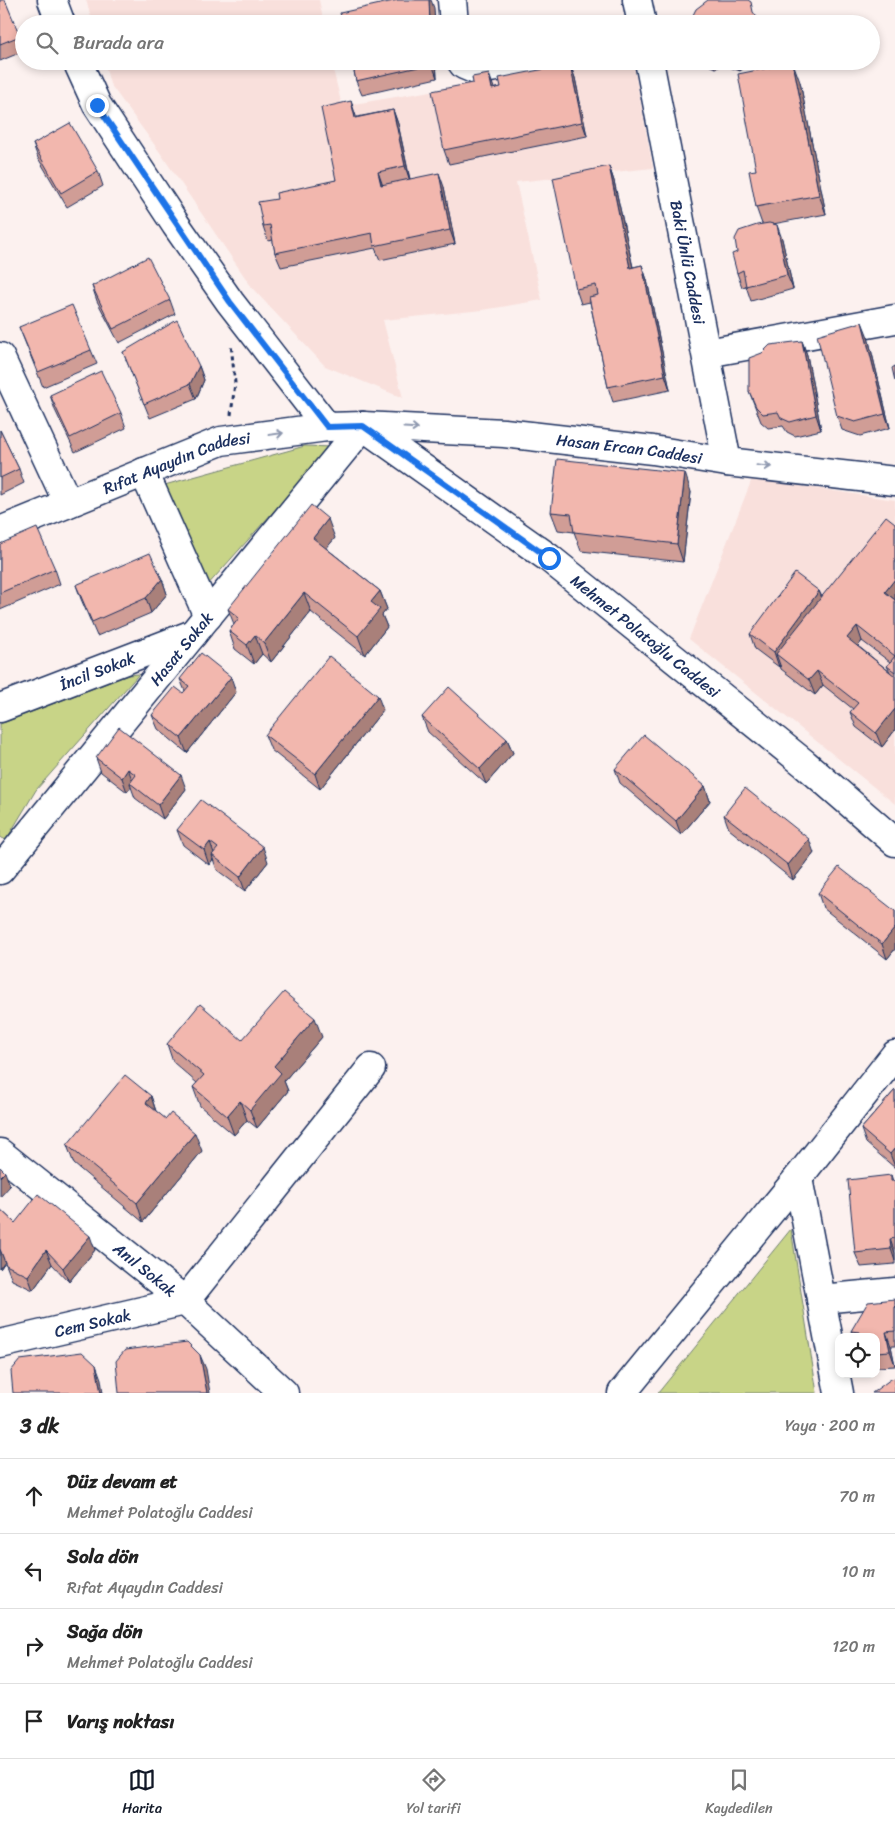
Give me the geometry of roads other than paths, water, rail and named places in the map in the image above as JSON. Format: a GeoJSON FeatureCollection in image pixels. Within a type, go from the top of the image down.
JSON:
{"type":"FeatureCollection","features":[{"type":"Feature","properties":{"kind":"street"},"geometry":{"type":"LineString","coordinates":[[52,0],[58,15]]}},
{"type":"Feature","properties":{"kind":"street"},"geometry":{"type":"LineString","coordinates":[[452,0],[453,15]]}},
{"type":"Feature","properties":{"kind":"street"},"geometry":{"type":"LineString","coordinates":[[637,0],[640,15]]}},
{"type":"Feature","properties":{"kind":"street"},"geometry":{"type":"LineString","coordinates":[[81,70],[97,105],[181,233],[237,310],[327,427]]}},
{"type":"Feature","properties":{"kind":"street","name":"Baki Ünlü Caddesi"},"geometry":{"type":"LineString","coordinates":[[651,70],[727,462]]}},
{"type":"Feature","properties":{"kind":"street"},"geometry":{"type":"LineString","coordinates":[[707,353],[895,319]]}},
{"type":"Feature","properties":{"kind":"street"},"geometry":{"type":"LineString","coordinates":[[0,357],[68,503]]}},
{"type":"Feature","properties":{"kind":"street","name":"Rıfat Ayaydın Caddesi"},"geometry":{"type":"LineString","coordinates":[[0,531],[221,442],[327,427],[363,426]]}},
{"type":"Feature","properties":{"kind":"street","name":"Hasan Ercan Caddesi"},"geometry":{"type":"LineString","coordinates":[[363,426],[504,433],[653,450],[727,462],[895,481]]}},
{"type":"Feature","properties":{"kind":"street","name":"Hasat Sokak"},"geometry":{"type":"LineString","coordinates":[[0,870],[363,426]]}},
{"type":"Feature","properties":{"kind":"street","name":"Mehmet Polatoğlu Caddesi"},"geometry":{"type":"LineString","coordinates":[[363,426],[557,565],[806,764],[895,842]]}},
{"type":"Feature","properties":{"kind":"street"},"geometry":{"type":"LineString","coordinates":[[144,472],[201,625]]}},
{"type":"Feature","properties":{"kind":"street","name":"İncil Sokak"},"geometry":{"type":"LineString","coordinates":[[0,708],[201,625]]}},
{"type":"Feature","properties":{"kind":"street"},"geometry":{"type":"LineString","coordinates":[[622,1393],[798,1178],[895,1055]]}},
{"type":"Feature","properties":{"kind":"street"},"geometry":{"type":"LineString","coordinates":[[185,1301],[371,1068]]}},
{"type":"Feature","properties":{"kind":"street","name":"Anıl Sokak"},"geometry":{"type":"LineString","coordinates":[[0,1153],[185,1301],[284,1393]]}},
{"type":"Feature","properties":{"kind":"street"},"geometry":{"type":"LineString","coordinates":[[798,1178],[839,1393]]}},
{"type":"Feature","properties":{"kind":"street"},"geometry":{"type":"LineString","coordinates":[[820,1299],[895,1292]]}},
{"type":"Feature","properties":{"kind":"street","name":"Cem Sokak"},"geometry":{"type":"LineString","coordinates":[[0,1344],[185,1301]]}}]}
